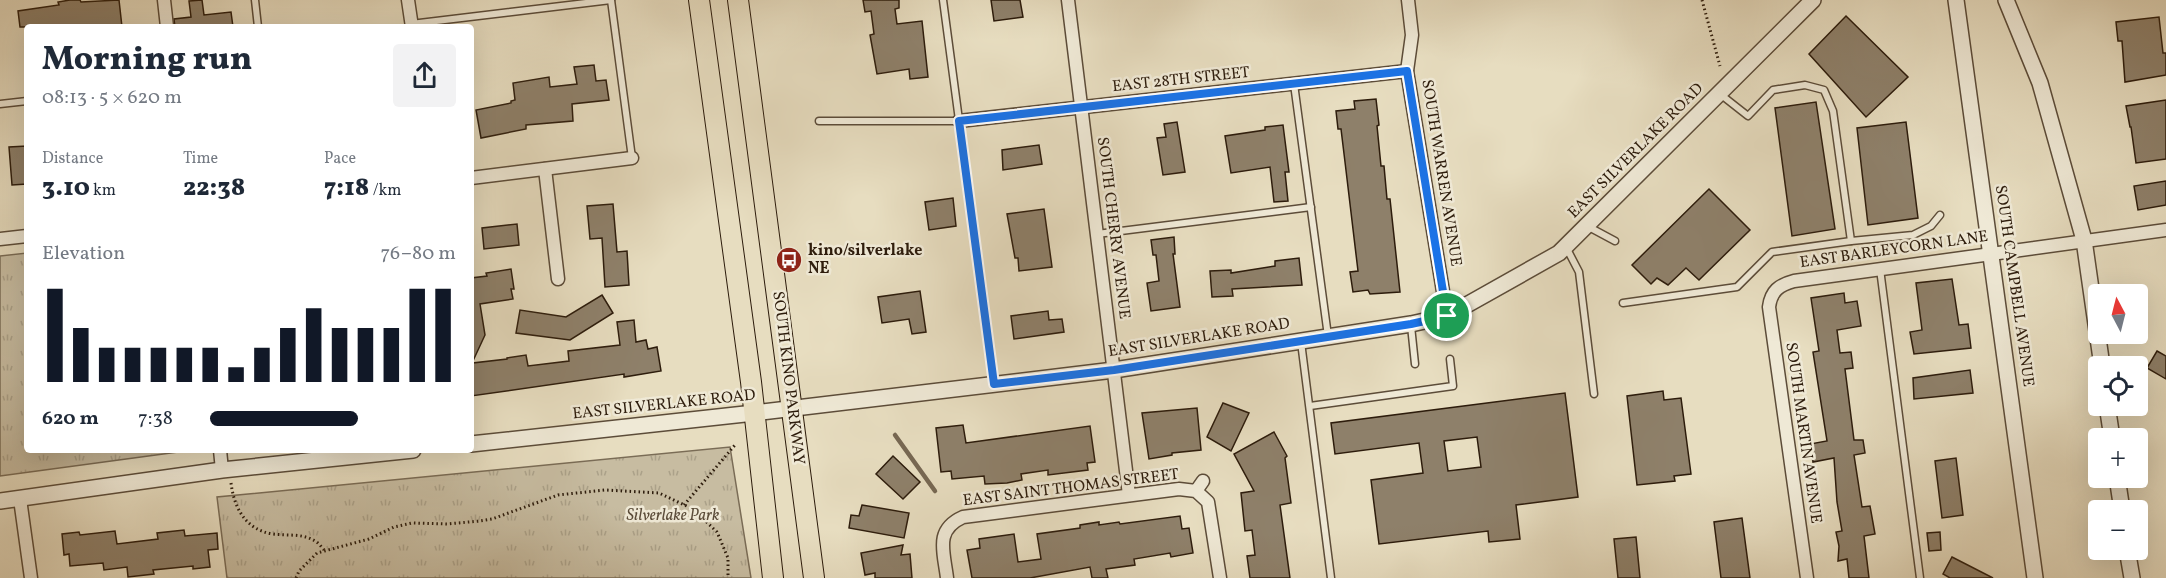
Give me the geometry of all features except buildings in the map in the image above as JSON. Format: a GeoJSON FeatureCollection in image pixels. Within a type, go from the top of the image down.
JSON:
{"type":"FeatureCollection","features":[{"type":"Feature","properties":{"kind":"main road"},"geometry":{"type":"LineString","coordinates":[[699,0],[754,413],[773,578]]}},
{"type":"Feature","properties":{"kind":"main road","name":"SOUTH KINO PARKWAY"},"geometry":{"type":"LineString","coordinates":[[738,0],[814,578]]}},
{"type":"Feature","properties":{"kind":"street"},"geometry":{"type":"LineString","coordinates":[[164,0],[167,24]]}},
{"type":"Feature","properties":{"kind":"street"},"geometry":{"type":"LineString","coordinates":[[408,0],[411,24]]}},
{"type":"Feature","properties":{"kind":"street","name":"SOUTH CHERRY AVENUE"},"geometry":{"type":"LineString","coordinates":[[1068,0],[1129,495]]}},
{"type":"Feature","properties":{"kind":"street","name":"SOUTH WARREN AVENUE"},"geometry":{"type":"LineString","coordinates":[[1408,0],[1412,36],[1407,71],[1447,316]]}},
{"type":"Feature","properties":{"kind":"street","name":"EAST SILVERLAKE ROAD"},"geometry":{"type":"LineString","coordinates":[[474,444],[792,409],[1114,370],[1411,324],[1447,316],[1566,247],[1813,0]]}},
{"type":"Feature","properties":{"kind":"street","name":"SOUTH CAMPBELL AVENUE"},"geometry":{"type":"LineString","coordinates":[[1956,0],[2035,578]]}},
{"type":"Feature","properties":{"kind":"street"},"geometry":{"type":"LineString","coordinates":[[2006,0],[2040,83],[2084,240],[2101,356]]}},
{"type":"Feature","properties":{"kind":"street","name":"EAST 28TH STREET"},"geometry":{"type":"LineString","coordinates":[[959,121],[1407,71]]}},
{"type":"Feature","properties":{"kind":"street"},"geometry":{"type":"LineString","coordinates":[[474,178],[632,158]]}},
{"type":"Feature","properties":{"kind":"street"},"geometry":{"type":"LineString","coordinates":[[545,169],[558,279]]}},
{"type":"Feature","properties":{"kind":"street","name":"EAST BARLEYCORN LANE"},"geometry":{"type":"LineString","coordinates":[[1773,294],[1783,284],[1794,281],[2166,230]]}},
{"type":"Feature","properties":{"kind":"street"},"geometry":{"type":"LineString","coordinates":[[0,239],[24,236]]}},
{"type":"Feature","properties":{"kind":"street","name":"SOUTH MARTIN AVENUE"},"geometry":{"type":"LineString","coordinates":[[1773,294],[1769,307],[1807,578]]}},
{"type":"Feature","properties":{"kind":"street"},"geometry":{"type":"LineString","coordinates":[[221,453],[226,470]]}},
{"type":"Feature","properties":{"kind":"street"},"geometry":{"type":"LineString","coordinates":[[0,501],[226,470],[385,453]]}},
{"type":"Feature","properties":{"kind":"street","name":"EAST SAINT THOMAS STREET"},"geometry":{"type":"LineString","coordinates":[[947,578],[942,540],[947,522],[974,515],[1199,486],[1208,502],[1221,578]]}},
{"type":"Feature","properties":{"kind":"street"},"geometry":{"type":"LineString","coordinates":[[20,499],[31,578]]}},
{"type":"Feature","properties":{"kind":"street"},"geometry":{"type":"LineString","coordinates":[[2129,560],[2132,578]]}},
{"type":"Feature","properties":{"kind":"lane"},"geometry":{"type":"LineString","coordinates":[[255,0],[258,24]]}},
{"type":"Feature","properties":{"kind":"lane"},"geometry":{"type":"LineString","coordinates":[[426,24],[611,0],[632,158]]}},
{"type":"Feature","properties":{"kind":"lane"},"geometry":{"type":"LineString","coordinates":[[943,0],[994,384]]}},
{"type":"Feature","properties":{"kind":"lane"},"geometry":{"type":"LineString","coordinates":[[1294,83],[1328,337]]}},
{"type":"Feature","properties":{"kind":"lane"},"geometry":{"type":"LineString","coordinates":[[1719,93],[1748,116],[1773,90],[1805,85],[1824,90],[1833,111],[1851,241]]}},
{"type":"Feature","properties":{"kind":"lane"},"geometry":{"type":"LineString","coordinates":[[0,104],[24,101]]}},
{"type":"Feature","properties":{"kind":"lane"},"geometry":{"type":"LineString","coordinates":[[819,121],[959,121]]}},
{"type":"Feature","properties":{"kind":"lane"},"geometry":{"type":"LineString","coordinates":[[1097,234],[1311,207]]}},
{"type":"Feature","properties":{"kind":"lane"},"geometry":{"type":"LineString","coordinates":[[1623,303],[1737,287],[1772,252],[1913,235],[1931,226],[1940,215]]}},
{"type":"Feature","properties":{"kind":"lane"},"geometry":{"type":"LineString","coordinates":[[1586,226],[1615,241]]}},
{"type":"Feature","properties":{"kind":"lane"},"geometry":{"type":"LineString","coordinates":[[1566,247],[1579,272],[1594,394]]}},
{"type":"Feature","properties":{"kind":"lane"},"geometry":{"type":"LineString","coordinates":[[1880,269],[1920,578]]}},
{"type":"Feature","properties":{"kind":"lane"},"geometry":{"type":"LineString","coordinates":[[1411,324],[1415,364]]}},
{"type":"Feature","properties":{"kind":"lane"},"geometry":{"type":"LineString","coordinates":[[1301,341],[1331,578]]}},
{"type":"Feature","properties":{"kind":"lane"},"geometry":{"type":"LineString","coordinates":[[1310,406],[1454,386],[1450,359]]}},
{"type":"Feature","properties":{"kind":"path"},"geometry":{"type":"LineString","coordinates":[[1702,0],[1720,66]]}},
{"type":"Feature","properties":{"kind":"path"},"geometry":{"type":"LineString","coordinates":[[684,505],[735,445]]}},
{"type":"Feature","properties":{"kind":"path"},"geometry":{"type":"LineString","coordinates":[[226,470],[238,512],[252,526],[270,534],[299,535],[315,541],[325,551]]}},
{"type":"Feature","properties":{"kind":"path"},"geometry":{"type":"LineString","coordinates":[[296,578],[299,571],[317,553],[369,539],[394,527],[412,523],[447,524],[492,519],[558,495],[605,490],[659,493],[693,509],[717,532],[728,558],[728,578]]}},
{"type":"Feature","properties":{"kind":"green space"},"geometry":{"type":"Polygon","coordinates":[[[24,253],[24,453],[171,453],[0,476],[0,256],[24,253]]]}},
{"type":"Feature","properties":{"kind":"green space","name":"Silverlake Park"},"geometry":{"type":"Polygon","coordinates":[[[730,447],[751,578],[227,578],[217,497],[730,447]]]}},
{"type":"Feature","properties":{"kind":"waterway"},"geometry":{"type":"LineString","coordinates":[[895,435],[935,491]]}},
{"type":"Feature","properties":{"kind":"place","name":"kino/silverlake NE"},"geometry":{"type":"Point","coordinates":[789,260]}},
{"type":"Feature","properties":{"kind":"route"},"geometry":{"type":"LineString","coordinates":[[1407,71],[1447,316],[1411,324],[1114,370],[994,384],[959,121],[1407,71]]}}]}
